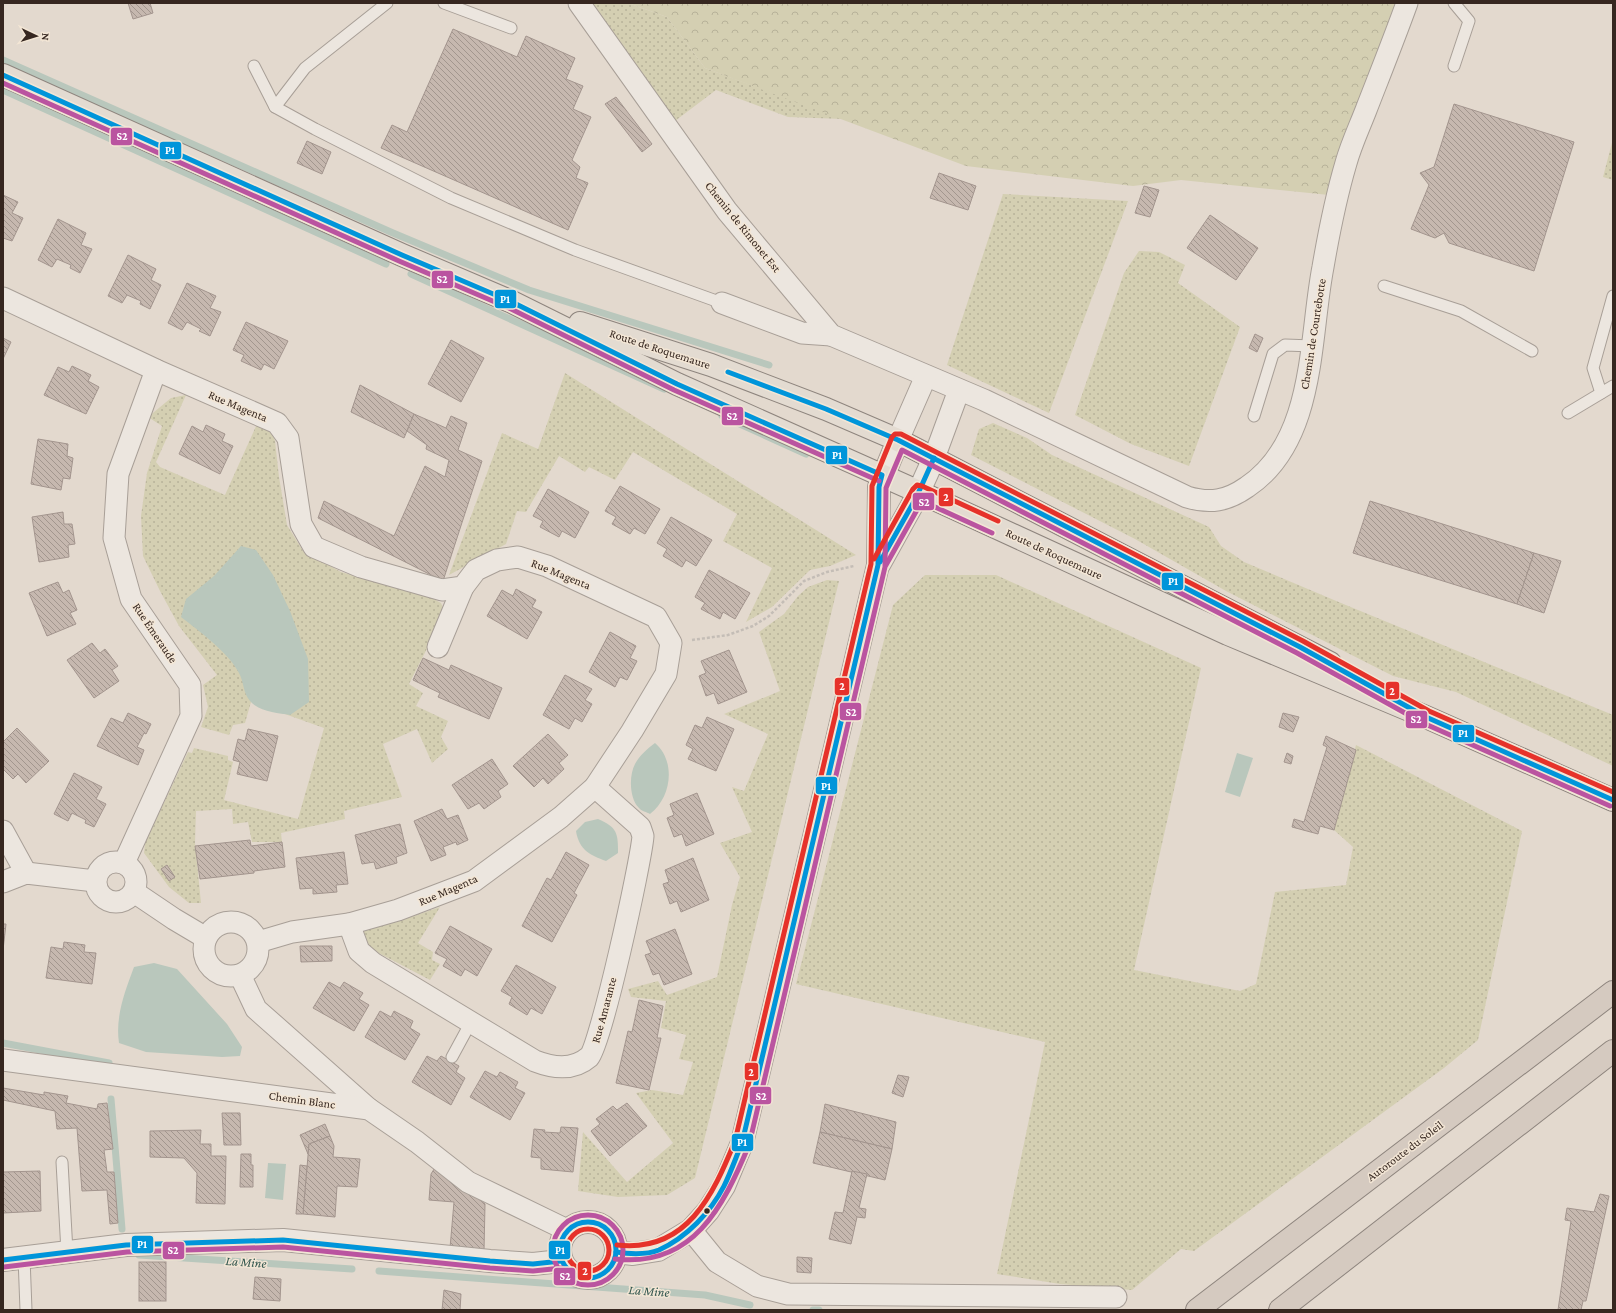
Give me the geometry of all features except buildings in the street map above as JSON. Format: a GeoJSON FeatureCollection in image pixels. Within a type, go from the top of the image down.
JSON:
{"type":"FeatureCollection","features":[{"type":"Feature","properties":{"kind":"highway","name":"Autoroute du Soleil"},"geometry":{"type":"LineString","coordinates":[[1197,1310],[1613,992]]}},
{"type":"Feature","properties":{"kind":"highway"},"geometry":{"type":"LineString","coordinates":[[1280,1310],[1613,1051]]}},
{"type":"Feature","properties":{"kind":"main road","name":"Route de Roquemaure"},"geometry":{"type":"LineString","coordinates":[[3,74],[402,255],[512,302],[677,384],[882,475],[1228,634],[1426,717],[1613,800]]}},
{"type":"Feature","properties":{"kind":"main road","name":"Route de Roquemaure"},"geometry":{"type":"LineString","coordinates":[[512,302],[711,365],[826,409],[898,440],[1300,647],[1426,717]]}},
{"type":"Feature","properties":{"kind":"street","name":"Chemin de Rimonet Est"},"geometry":{"type":"LineString","coordinates":[[579,3],[727,211],[831,335],[958,390]]}},
{"type":"Feature","properties":{"kind":"street","name":"Chemin de Courtebotte"},"geometry":{"type":"LineString","coordinates":[[958,390],[1187,497],[1202,502],[1233,497],[1253,483],[1279,455],[1293,427],[1306,385],[1313,346],[1322,268],[1346,163],[1407,3]]}},
{"type":"Feature","properties":{"kind":"street","name":"Rue Magenta"},"geometry":{"type":"LineString","coordinates":[[3,298],[156,370],[277,423],[288,438],[301,524],[314,547],[361,567],[442,590],[463,587],[476,570],[497,560],[518,557],[547,566],[656,617],[671,643],[666,674],[632,731],[595,787],[561,818],[474,881],[398,910],[349,924],[292,932],[265,938],[258,942]]}},
{"type":"Feature","properties":{"kind":"street"},"geometry":{"type":"LineString","coordinates":[[722,303],[802,333],[831,335]]}},
{"type":"Feature","properties":{"kind":"street","name":"Rue Émeraude"},"geometry":{"type":"LineString","coordinates":[[124,863],[191,716],[190,685],[131,599],[114,538],[118,474],[156,370]]}},
{"type":"Feature","properties":{"kind":"street"},"geometry":{"type":"LineString","coordinates":[[616,1252],[633,1254],[658,1250],[691,1230],[708,1211],[724,1186],[742,1143],[878,566],[879,487],[882,475],[926,376]]}},
{"type":"Feature","properties":{"kind":"street"},"geometry":{"type":"LineString","coordinates":[[878,566],[919,492],[934,458],[958,390]]}},
{"type":"Feature","properties":{"kind":"street"},"geometry":{"type":"LineString","coordinates":[[438,647],[463,587]]}},
{"type":"Feature","properties":{"kind":"street","name":"Rue Amarante"},"geometry":{"type":"LineString","coordinates":[[349,924],[359,951],[373,963],[534,1061],[549,1066],[576,1066],[590,1056],[603,1024],[643,836],[640,827],[595,787]]}},
{"type":"Feature","properties":{"kind":"street"},"geometry":{"type":"LineString","coordinates":[[3,831],[26,873]]}},
{"type":"Feature","properties":{"kind":"street"},"geometry":{"type":"LineString","coordinates":[[118,862],[124,863],[130,867],[136,879],[134,892],[124,901],[110,902],[99,894],[96,881],[100,869],[105,865],[118,862]]}},
{"type":"Feature","properties":{"kind":"street"},"geometry":{"type":"LineString","coordinates":[[3,882],[26,873],[96,881]]}},
{"type":"Feature","properties":{"kind":"street"},"geometry":{"type":"LineString","coordinates":[[134,892],[174,919],[206,938]]}},
{"type":"Feature","properties":{"kind":"street"},"geometry":{"type":"LineString","coordinates":[[234,921],[242,923],[249,928],[258,942],[259,950],[253,966],[240,975],[222,975],[214,970],[204,955],[206,938],[217,925],[234,921]]}},
{"type":"Feature","properties":{"kind":"street"},"geometry":{"type":"LineString","coordinates":[[240,975],[256,1009],[369,1109]]}},
{"type":"Feature","properties":{"kind":"street","name":"Chemin Blanc"},"geometry":{"type":"LineString","coordinates":[[3,1060],[369,1109],[417,1142],[468,1182],[567,1230]]}},
{"type":"Feature","properties":{"kind":"street"},"geometry":{"type":"LineString","coordinates":[[582,1222],[599,1224],[612,1235],[616,1252],[610,1268],[596,1277],[584,1278],[572,1274],[565,1268],[561,1261],[559,1250],[561,1239],[567,1230],[582,1222]]}},
{"type":"Feature","properties":{"kind":"street"},"geometry":{"type":"LineString","coordinates":[[691,1230],[717,1262],[783,1302],[1116,1297]]}},
{"type":"Feature","properties":{"kind":"street"},"geometry":{"type":"LineString","coordinates":[[3,1260],[126,1245],[283,1240],[490,1261],[533,1264],[561,1261]]}},
{"type":"Feature","properties":{"kind":"lane"},"geometry":{"type":"LineString","coordinates":[[275,107],[304,68],[387,3]]}},
{"type":"Feature","properties":{"kind":"lane"},"geometry":{"type":"LineString","coordinates":[[444,3],[510,28]]}},
{"type":"Feature","properties":{"kind":"lane"},"geometry":{"type":"LineString","coordinates":[[1454,3],[1469,21],[1454,66]]}},
{"type":"Feature","properties":{"kind":"lane"},"geometry":{"type":"LineString","coordinates":[[254,66],[275,107],[451,198],[575,250],[722,303]]}},
{"type":"Feature","properties":{"kind":"lane"},"geometry":{"type":"LineString","coordinates":[[1384,286],[1461,311],[1532,351]]}},
{"type":"Feature","properties":{"kind":"lane"},"geometry":{"type":"LineString","coordinates":[[1601,393],[1593,368],[1613,296]]}},
{"type":"Feature","properties":{"kind":"lane"},"geometry":{"type":"LineString","coordinates":[[1254,416],[1273,354],[1285,345],[1313,346]]}},
{"type":"Feature","properties":{"kind":"lane"},"geometry":{"type":"LineString","coordinates":[[1568,413],[1613,386]]}},
{"type":"Feature","properties":{"kind":"lane"},"geometry":{"type":"LineString","coordinates":[[452,1056],[471,1022]]}},
{"type":"Feature","properties":{"kind":"lane"},"geometry":{"type":"LineString","coordinates":[[62,1162],[67,1252]]}},
{"type":"Feature","properties":{"kind":"lane"},"geometry":{"type":"LineString","coordinates":[[24,1257],[26,1310]]}},
{"type":"Feature","properties":{"kind":"path"},"geometry":{"type":"LineString","coordinates":[[671,643],[728,634],[754,626],[769,616],[804,581],[827,572],[851,566],[878,566]]}},
{"type":"Feature","properties":{"kind":"green space"},"geometry":{"type":"Polygon","coordinates":[[[590,3],[628,3],[667,17],[705,68],[843,119],[788,117],[716,90],[675,121],[590,3]]]}},
{"type":"Feature","properties":{"kind":"green space"},"geometry":{"type":"Polygon","coordinates":[[[628,3],[1395,3],[1329,195],[1181,180],[1133,186],[966,166],[705,68],[667,17],[628,3]]]}},
{"type":"Feature","properties":{"kind":"green space"},"geometry":{"type":"Polygon","coordinates":[[[1613,139],[1613,180],[1603,177],[1613,139]]]}},
{"type":"Feature","properties":{"kind":"green space"},"geometry":{"type":"Polygon","coordinates":[[[1003,194],[1128,201],[1049,413],[947,365],[1003,194]]]}},
{"type":"Feature","properties":{"kind":"green space"},"geometry":{"type":"Polygon","coordinates":[[[1139,251],[1159,252],[1185,265],[1178,283],[1240,327],[1189,466],[1131,444],[1075,415],[1124,273],[1139,251]]]}},
{"type":"Feature","properties":{"kind":"green space"},"geometry":{"type":"Polygon","coordinates":[[[565,373],[856,555],[830,566],[810,570],[772,607],[746,622],[772,568],[723,541],[737,514],[633,452],[615,480],[589,467],[585,472],[559,456],[526,512],[517,511],[506,544],[449,575],[502,433],[538,449],[565,373]]]}},
{"type":"Feature","properties":{"kind":"green space"},"geometry":{"type":"Polygon","coordinates":[[[186,395],[156,462],[160,467],[225,495],[257,424],[272,432],[275,441],[287,525],[303,551],[341,572],[432,598],[441,603],[444,610],[439,625],[409,684],[423,693],[416,706],[448,721],[441,737],[448,749],[432,763],[417,729],[383,744],[402,797],[344,811],[345,819],[281,833],[282,842],[252,842],[248,822],[233,824],[232,809],[196,811],[195,843],[201,903],[189,903],[169,887],[144,853],[145,843],[188,752],[192,753],[194,748],[228,756],[228,760],[233,762],[224,800],[298,819],[324,728],[251,702],[245,723],[233,725],[229,735],[201,727],[208,707],[203,685],[217,675],[179,626],[143,556],[141,516],[147,473],[162,426],[148,417],[171,398],[186,395]]]}},
{"type":"Feature","properties":{"kind":"green space"},"geometry":{"type":"Polygon","coordinates":[[[993,423],[1027,438],[1052,455],[1209,527],[1221,546],[1244,562],[1613,715],[1613,766],[1456,692],[1393,676],[1226,591],[1135,539],[971,455],[979,429],[993,423]]]}},
{"type":"Feature","properties":{"kind":"green space"},"geometry":{"type":"Polygon","coordinates":[[[925,575],[996,575],[1201,668],[1134,970],[1240,991],[1256,984],[1275,892],[1346,885],[1353,847],[1334,830],[1356,745],[1522,831],[1478,1040],[1444,1068],[1194,1251],[1181,1249],[1132,1290],[1060,1284],[997,1274],[1045,1042],[796,984],[893,605],[925,575]]]}},
{"type":"Feature","properties":{"kind":"green space"},"geometry":{"type":"Polygon","coordinates":[[[827,580],[839,581],[695,1178],[667,1195],[618,1197],[578,1191],[583,1132],[627,1182],[673,1143],[636,1093],[652,1090],[683,1095],[693,1062],[679,1059],[686,1035],[661,1028],[666,1001],[631,997],[628,989],[658,981],[667,995],[717,977],[732,905],[740,877],[720,843],[752,832],[732,787],[744,791],[768,734],[724,714],[780,691],[759,632],[784,614],[798,596],[808,587],[827,580]]]}},
{"type":"Feature","properties":{"kind":"green space"},"geometry":{"type":"Polygon","coordinates":[[[440,907],[418,943],[433,952],[432,960],[440,964],[430,980],[373,950],[365,942],[360,929],[405,919],[440,907]]]}},
{"type":"Feature","properties":{"kind":"shaded area"},"geometry":{"type":"Polygon","coordinates":[[[241,546],[256,550],[273,575],[290,611],[308,659],[309,702],[290,715],[263,710],[254,705],[246,695],[242,680],[234,665],[221,650],[181,617],[186,599],[214,576],[241,546]]]}},
{"type":"Feature","properties":{"kind":"shaded area"},"geometry":{"type":"Polygon","coordinates":[[[655,743],[662,751],[666,759],[669,779],[663,798],[650,814],[641,810],[636,804],[633,798],[631,780],[635,764],[644,752],[655,743]]]}},
{"type":"Feature","properties":{"kind":"shaded area"},"geometry":{"type":"Polygon","coordinates":[[[1237,753],[1253,758],[1240,797],[1225,792],[1237,753]]]}},
{"type":"Feature","properties":{"kind":"shaded area"},"geometry":{"type":"Polygon","coordinates":[[[598,819],[613,828],[618,840],[618,853],[606,861],[586,851],[577,837],[576,831],[585,822],[598,819]]]}},
{"type":"Feature","properties":{"kind":"shaded area"},"geometry":{"type":"Polygon","coordinates":[[[154,963],[177,969],[227,1024],[242,1047],[240,1056],[222,1057],[146,1052],[119,1043],[118,1024],[124,995],[134,967],[154,963]]]}},
{"type":"Feature","properties":{"kind":"shaded area"},"geometry":{"type":"Polygon","coordinates":[[[268,1163],[286,1164],[283,1200],[265,1198],[268,1163]]]}},
{"type":"Feature","properties":{"kind":"waterway"},"geometry":{"type":"LineString","coordinates":[[3,60],[393,233],[529,290],[769,365]]}},
{"type":"Feature","properties":{"kind":"waterway"},"geometry":{"type":"LineString","coordinates":[[3,90],[386,264]]}},
{"type":"Feature","properties":{"kind":"waterway"},"geometry":{"type":"LineString","coordinates":[[411,274],[664,389]]}},
{"type":"Feature","properties":{"kind":"waterway"},"geometry":{"type":"LineString","coordinates":[[722,416],[806,454]]}},
{"type":"Feature","properties":{"kind":"waterway","name":"La Mine"},"geometry":{"type":"LineString","coordinates":[[3,1043],[109,1063]]}},
{"type":"Feature","properties":{"kind":"waterway","name":"La Mine"},"geometry":{"type":"LineString","coordinates":[[111,1099],[122,1229]]}},
{"type":"Feature","properties":{"kind":"waterway","name":"La Mine"},"geometry":{"type":"LineString","coordinates":[[139,1255],[352,1269]]}},
{"type":"Feature","properties":{"kind":"waterway","name":"La Mine"},"geometry":{"type":"LineString","coordinates":[[379,1271],[705,1295],[750,1305]]}},
{"type":"Feature","properties":{"kind":"waterway","name":"La Mine"},"geometry":{"type":"LineString","coordinates":[[813,1310],[819,1310]]}},
{"type":"Feature","properties":{"kind":"transit line","name":"P1"},"geometry":{"type":"LineString","coordinates":[[3,75],[402,255],[512,302],[677,384],[882,475],[879,487],[878,565],[742,1143],[727,1181],[712,1206],[688,1231],[669,1245],[654,1252],[638,1254],[616,1252]]}},
{"type":"Feature","properties":{"kind":"transit line","name":"S2"},"geometry":{"type":"LineString","coordinates":[[3,83],[399,261],[509,308],[674,390],[879,481]]}},
{"type":"Feature","properties":{"kind":"transit line","name":"P1"},"geometry":{"type":"LineString","coordinates":[[728,372],[826,409],[898,440],[1300,647],[1426,717],[1613,800]]}},
{"type":"Feature","properties":{"kind":"transit line","name":"2"},"geometry":{"type":"LineString","coordinates":[[617,1245],[641,1245],[662,1240],[679,1230],[694,1216],[706,1200],[717,1181],[735,1141],[871,564],[872,486],[892,437],[895,434],[901,434],[1303,641],[1429,711],[1613,792]]}},
{"type":"Feature","properties":{"kind":"transit line","name":"S2"},"geometry":{"type":"LineString","coordinates":[[615,1259],[642,1259],[665,1254],[685,1243],[702,1229],[716,1211],[728,1190],[749,1145],[885,567],[886,488],[902,450],[1297,653],[1423,723],[1610,806]]}},
{"type":"Feature","properties":{"kind":"transit line","name":"P1"},"geometry":{"type":"LineString","coordinates":[[880,562],[916,498],[934,458]]}},
{"type":"Feature","properties":{"kind":"transit line","name":"2"},"geometry":{"type":"LineString","coordinates":[[874,559],[913,489],[917,485],[998,521]]}},
{"type":"Feature","properties":{"kind":"transit line","name":"S2"},"geometry":{"type":"LineString","coordinates":[[886,565],[922,501],[992,533]]}},
{"type":"Feature","properties":{"kind":"transit line","name":"S2"},"geometry":{"type":"LineString","coordinates":[[581,1215],[595,1215],[608,1221],[617,1230],[621,1236],[623,1250],[621,1264],[613,1275],[602,1283],[595,1285],[581,1285],[574,1283],[563,1275],[555,1264],[553,1257],[553,1243],[555,1236],[563,1225],[574,1217],[581,1215]]}},
{"type":"Feature","properties":{"kind":"transit line","name":"P1"},"geometry":{"type":"LineString","coordinates":[[582,1222],[594,1222],[604,1226],[612,1234],[616,1244],[616,1250],[616,1256],[612,1266],[604,1274],[594,1278],[582,1278],[572,1274],[564,1266],[560,1256],[560,1244],[564,1234],[572,1226],[582,1222]]}},
{"type":"Feature","properties":{"kind":"transit line","name":"2"},"geometry":{"type":"LineString","coordinates":[[584,1229],[592,1229],[600,1232],[606,1238],[609,1250],[606,1262],[600,1268],[592,1271],[584,1271],[576,1268],[570,1262],[567,1254],[567,1246],[570,1238],[576,1232],[584,1229]]}},
{"type":"Feature","properties":{"kind":"transit line","name":"P1"},"geometry":{"type":"LineString","coordinates":[[3,1260],[126,1245],[283,1240],[490,1261],[533,1264],[561,1261]]}},
{"type":"Feature","properties":{"kind":"transit line","name":"S2"},"geometry":{"type":"LineString","coordinates":[[4,1267],[127,1252],[283,1247],[490,1268],[533,1271],[562,1268]]}}]}
